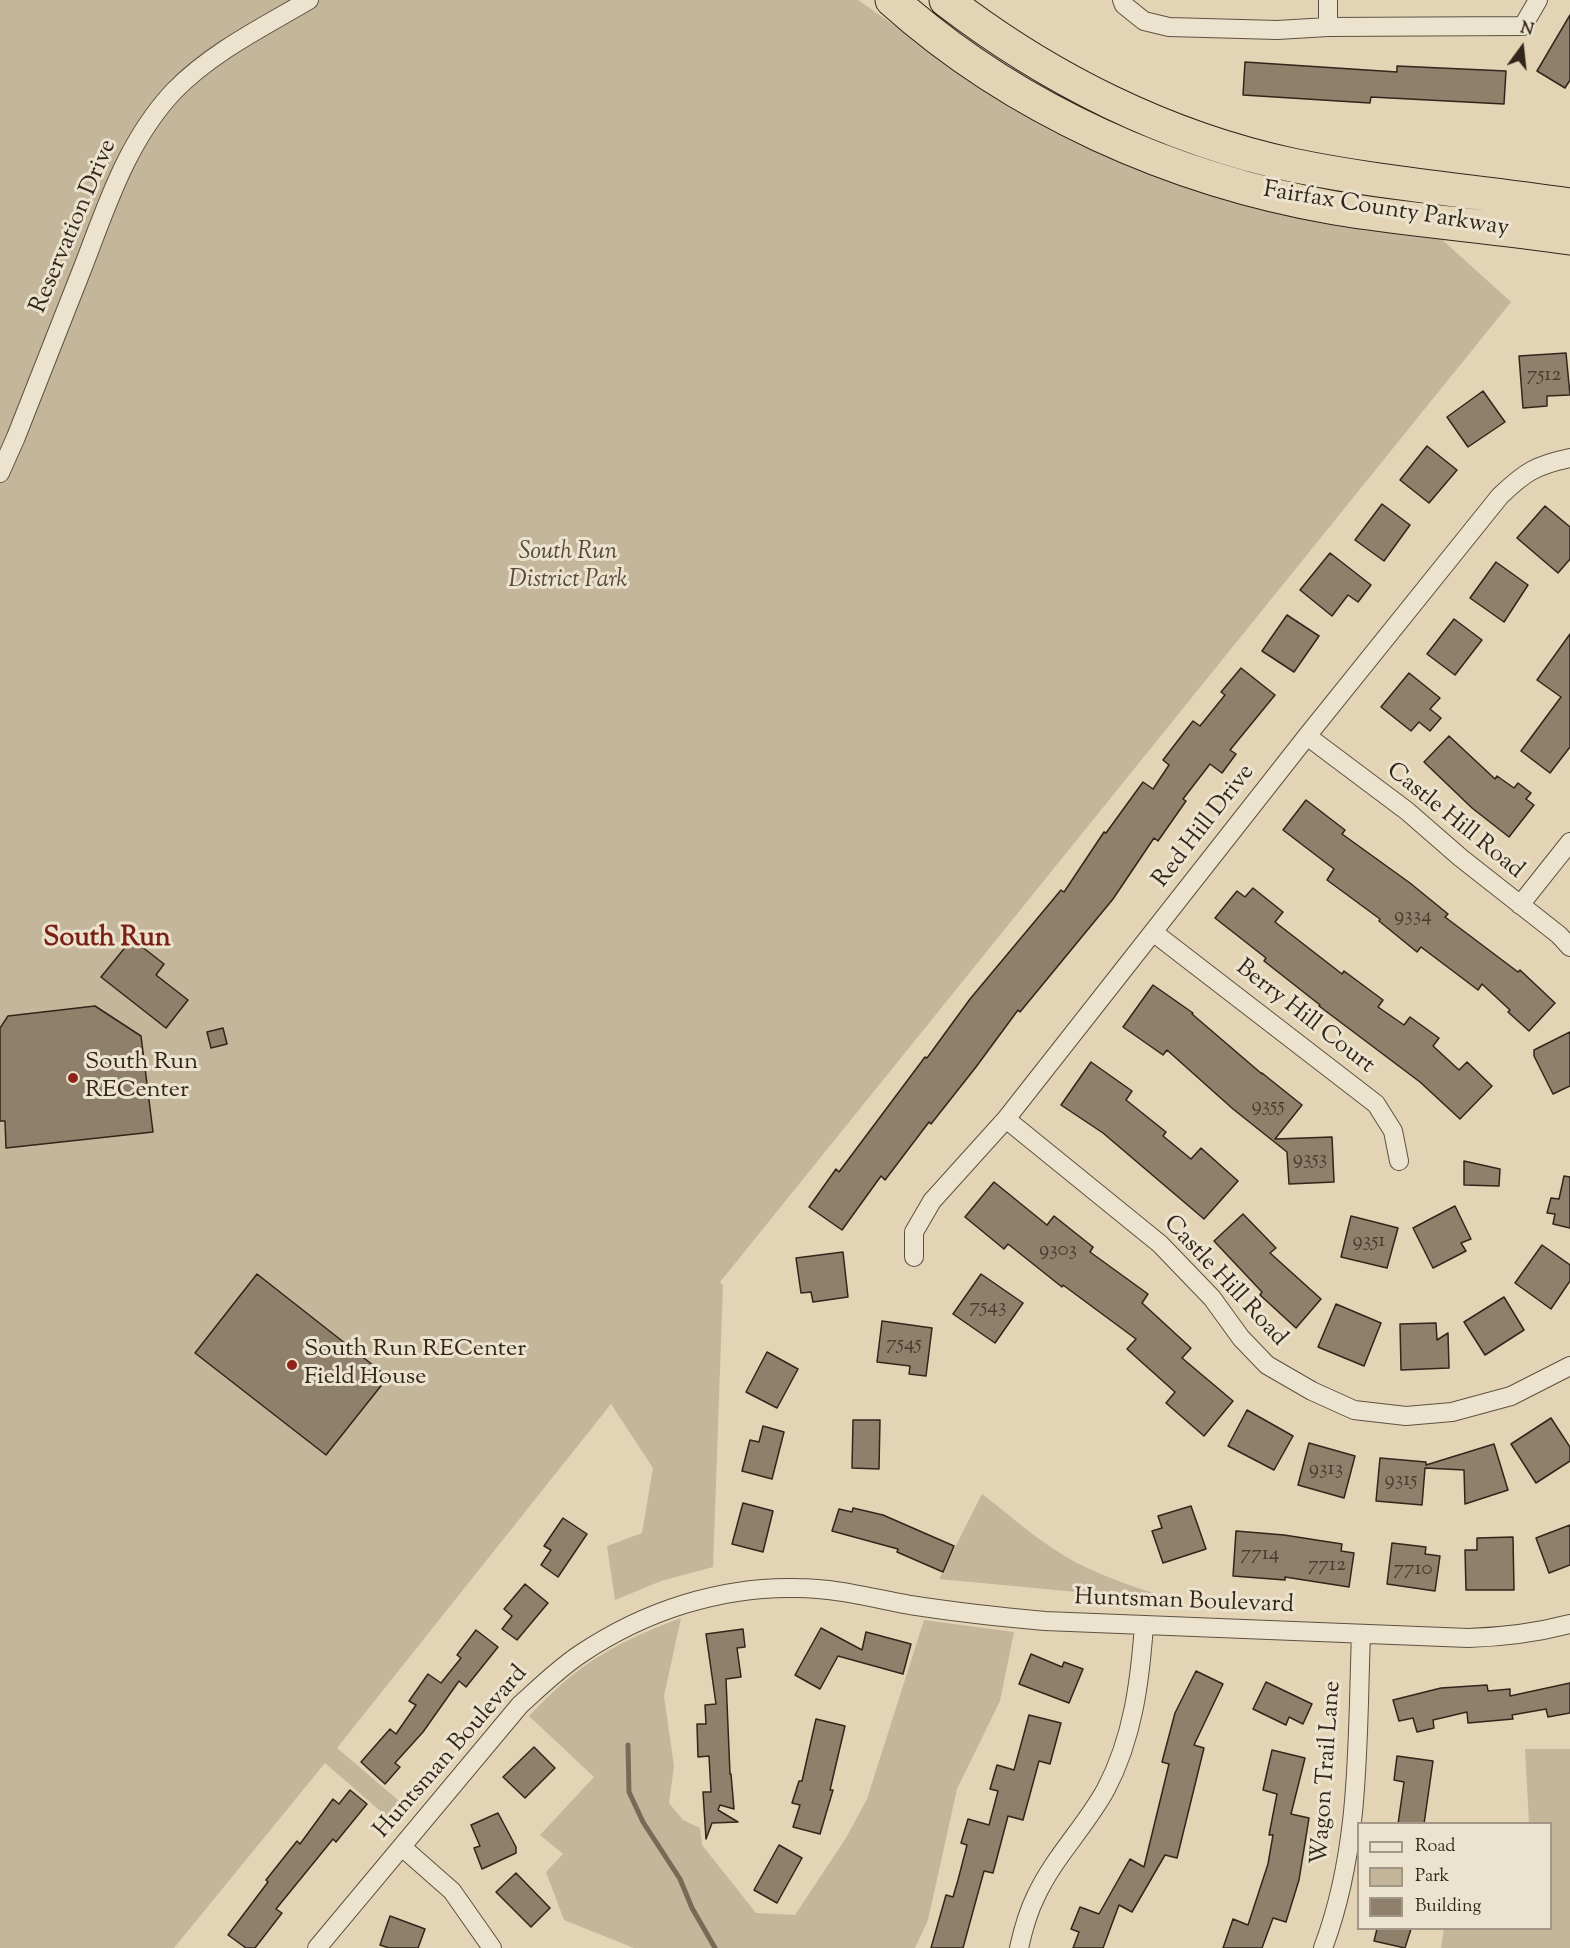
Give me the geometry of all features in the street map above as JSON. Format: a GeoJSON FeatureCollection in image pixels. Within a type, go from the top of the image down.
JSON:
{"type":"FeatureCollection","features":[{"type":"Feature","properties":{"kind":"highway","name":"Fairfax County Parkway"},"geometry":{"type":"LineString","coordinates":[[892,0],[958,51],[1019,92],[1099,135],[1179,167],[1266,194],[1335,208],[1570,238]]}},
{"type":"Feature","properties":{"kind":"highway","name":"Fairfax County Parkway"},"geometry":{"type":"LineString","coordinates":[[946,0],[1014,48],[1080,86],[1135,113],[1226,147],[1289,164],[1349,176],[1570,205]]}},
{"type":"Feature","properties":{"kind":"street","name":"Reservation Drive"},"geometry":{"type":"LineString","coordinates":[[0,473],[115,184],[138,138],[156,112],[196,71],[226,49],[309,0]]}},
{"type":"Feature","properties":{"kind":"street"},"geometry":{"type":"LineString","coordinates":[[1122,0],[1124,5],[1144,21],[1169,27],[1278,30],[1328,27],[1523,26]]}},
{"type":"Feature","properties":{"kind":"street"},"geometry":{"type":"LineString","coordinates":[[1328,27],[1329,0]]}},
{"type":"Feature","properties":{"kind":"street"},"geometry":{"type":"LineString","coordinates":[[1523,26],[1524,0]]}},
{"type":"Feature","properties":{"kind":"street"},"geometry":{"type":"LineString","coordinates":[[1523,26],[1538,0]]}},
{"type":"Feature","properties":{"kind":"street","name":"Red Hill Drive"},"geometry":{"type":"LineString","coordinates":[[914,1257],[914,1232],[932,1201],[1006,1119],[1307,736],[1500,496],[1523,474],[1549,462],[1570,458]]}},
{"type":"Feature","properties":{"kind":"street","name":"Castle Hill Road"},"geometry":{"type":"LineString","coordinates":[[1307,736],[1407,811],[1559,935],[1570,947]]}},
{"type":"Feature","properties":{"kind":"street"},"geometry":{"type":"LineString","coordinates":[[1520,905],[1570,842]]}},
{"type":"Feature","properties":{"kind":"street","name":"Berry Hill Court"},"geometry":{"type":"LineString","coordinates":[[1153,932],[1376,1104],[1393,1131],[1399,1161]]}},
{"type":"Feature","properties":{"kind":"street","name":"Castle Hill Road"},"geometry":{"type":"LineString","coordinates":[[1006,1119],[1160,1244],[1212,1298],[1241,1338],[1268,1365],[1312,1391],[1354,1410],[1407,1416],[1452,1412],[1511,1396],[1570,1366]]}},
{"type":"Feature","properties":{"kind":"street","name":"Huntsman Boulevard"},"geometry":{"type":"LineString","coordinates":[[317,1948],[520,1706],[549,1678],[581,1654],[629,1626],[678,1605],[715,1596],[792,1588],[837,1592],[988,1616],[1144,1625],[1493,1637],[1540,1632],[1570,1624]]}},
{"type":"Feature","properties":{"kind":"street"},"geometry":{"type":"LineString","coordinates":[[1019,1948],[1035,1896],[1092,1812],[1118,1762],[1137,1695],[1144,1625]]}},
{"type":"Feature","properties":{"kind":"street","name":"Wagon Trail Lane"},"geometry":{"type":"LineString","coordinates":[[1323,1948],[1341,1891],[1348,1857],[1354,1797],[1361,1634]]}},
{"type":"Feature","properties":{"kind":"street"},"geometry":{"type":"LineString","coordinates":[[402,1847],[452,1891],[492,1948]]}},
{"type":"Feature","properties":{"kind":"green space","name":"South Run District Park"},"geometry":{"type":"Polygon","coordinates":[[[0,0],[858,0],[1010,103],[1438,236],[1511,302],[720,1282],[723,1285],[713,1567],[661,1581],[615,1600],[607,1546],[642,1533],[653,1468],[611,1404],[337,1748],[405,1806],[393,1822],[325,1763],[174,1948],[0,1948],[0,0]]]}},
{"type":"Feature","properties":{"kind":"green space"},"geometry":{"type":"Polygon","coordinates":[[[982,1494],[1039,1539],[1075,1562],[1115,1580],[1183,1602],[939,1579],[982,1494]]]}},
{"type":"Feature","properties":{"kind":"green space"},"geometry":{"type":"Polygon","coordinates":[[[681,1618],[664,1696],[674,1766],[669,1803],[683,1820],[700,1828],[702,1845],[756,1913],[795,1915],[846,1838],[867,1799],[924,1620],[1014,1632],[1000,1701],[957,1789],[928,1920],[915,1948],[634,1948],[564,1920],[546,1872],[563,1854],[540,1835],[594,1777],[529,1716],[564,1682],[596,1658],[637,1636],[681,1618]]]}},
{"type":"Feature","properties":{"kind":"green space"},"geometry":{"type":"Polygon","coordinates":[[[1525,1749],[1570,1749],[1570,1948],[1441,1948],[1444,1930],[1552,1930],[1552,1822],[1529,1822],[1525,1749]]]}},
{"type":"Feature","properties":{"kind":"building"},"geometry":{"type":"Polygon","coordinates":[[[1570,15],[1570,80],[1565,88],[1537,71],[1570,15]]]}},
{"type":"Feature","properties":{"kind":"building"},"geometry":{"type":"Polygon","coordinates":[[[1245,62],[1397,72],[1397,66],[1506,71],[1504,104],[1371,97],[1370,103],[1243,95],[1245,62]]]}},
{"type":"Feature","properties":{"kind":"building"},"geometry":{"type":"Polygon","coordinates":[[[1566,353],[1570,395],[1547,396],[1547,406],[1523,408],[1519,356],[1566,353]]]}},
{"type":"Feature","properties":{"kind":"building"},"geometry":{"type":"Polygon","coordinates":[[[1483,391],[1505,422],[1468,447],[1447,417],[1483,391]]]}},
{"type":"Feature","properties":{"kind":"building"},"geometry":{"type":"Polygon","coordinates":[[[1427,446],[1457,470],[1429,503],[1400,480],[1427,446]]]}},
{"type":"Feature","properties":{"kind":"building"},"geometry":{"type":"Polygon","coordinates":[[[1382,504],[1410,525],[1384,561],[1355,540],[1382,504]]]}},
{"type":"Feature","properties":{"kind":"building"},"geometry":{"type":"Polygon","coordinates":[[[1545,506],[1570,527],[1570,559],[1558,573],[1517,538],[1545,506]]]}},
{"type":"Feature","properties":{"kind":"building"},"geometry":{"type":"Polygon","coordinates":[[[1330,553],[1371,585],[1358,602],[1348,595],[1332,616],[1300,590],[1330,553]]]}},
{"type":"Feature","properties":{"kind":"building"},"geometry":{"type":"Polygon","coordinates":[[[1496,562],[1528,585],[1504,622],[1470,598],[1496,562]]]}},
{"type":"Feature","properties":{"kind":"building"},"geometry":{"type":"Polygon","coordinates":[[[1287,615],[1319,636],[1294,672],[1262,651],[1287,615]]]}},
{"type":"Feature","properties":{"kind":"building"},"geometry":{"type":"Polygon","coordinates":[[[1454,619],[1482,640],[1455,675],[1427,654],[1454,619]]]}},
{"type":"Feature","properties":{"kind":"building"},"geometry":{"type":"Polygon","coordinates":[[[1570,634],[1570,747],[1550,773],[1521,751],[1561,697],[1537,680],[1570,634]]]}},
{"type":"Feature","properties":{"kind":"building"},"geometry":{"type":"Polygon","coordinates":[[[1241,668],[1275,695],[1230,750],[1236,754],[1222,773],[1210,764],[1183,799],[1186,801],[1158,841],[1154,838],[1113,899],[1020,1012],[1018,1010],[976,1067],[931,1124],[929,1122],[885,1180],[881,1176],[842,1230],[809,1207],[836,1169],[839,1172],[970,999],[1061,890],[1064,892],[1104,832],[1106,833],[1143,782],[1153,789],[1169,765],[1163,760],[1193,721],[1200,726],[1225,695],[1221,692],[1241,668]]]}},
{"type":"Feature","properties":{"kind":"building"},"geometry":{"type":"Polygon","coordinates":[[[1409,673],[1440,698],[1430,709],[1441,718],[1430,731],[1419,722],[1411,731],[1381,707],[1409,673]]]}},
{"type":"Feature","properties":{"kind":"building"},"geometry":{"type":"Polygon","coordinates":[[[1449,736],[1495,779],[1497,776],[1514,788],[1518,783],[1531,793],[1526,799],[1534,805],[1509,837],[1472,808],[1424,762],[1449,736]]]}},
{"type":"Feature","properties":{"kind":"building"},"geometry":{"type":"Polygon","coordinates":[[[1306,800],[1345,830],[1342,834],[1410,883],[1448,914],[1445,917],[1518,972],[1520,970],[1555,1003],[1529,1031],[1482,984],[1478,990],[1421,947],[1417,952],[1379,921],[1380,919],[1327,880],[1334,869],[1283,830],[1306,800]]]}},
{"type":"Feature","properties":{"kind":"building"},"geometry":{"type":"Polygon","coordinates":[[[1253,888],[1283,912],[1275,922],[1342,974],[1344,971],[1383,1000],[1378,1007],[1404,1025],[1410,1017],[1439,1038],[1433,1046],[1459,1070],[1467,1062],[1492,1086],[1460,1119],[1420,1082],[1319,1006],[1264,961],[1266,958],[1215,918],[1237,891],[1245,897],[1253,888]]]}},
{"type":"Feature","properties":{"kind":"building"},"geometry":{"type":"Polygon","coordinates":[[[132,939],[164,964],[156,975],[188,1000],[166,1028],[101,977],[132,939]]]}},
{"type":"Feature","properties":{"kind":"building"},"geometry":{"type":"Polygon","coordinates":[[[1153,985],[1193,1013],[1262,1074],[1302,1105],[1275,1139],[1332,1137],[1334,1182],[1289,1184],[1287,1152],[1233,1109],[1167,1050],[1163,1055],[1123,1027],[1153,985]]]}},
{"type":"Feature","properties":{"kind":"building","name":"South Run RECenter"},"geometry":{"type":"Polygon","coordinates":[[[95,1006],[141,1036],[153,1132],[6,1148],[5,1121],[0,1121],[0,1028],[8,1016],[95,1006]]]}},
{"type":"Feature","properties":{"kind":"building"},"geometry":{"type":"Polygon","coordinates":[[[223,1028],[227,1044],[211,1048],[207,1032],[223,1028]]]}},
{"type":"Feature","properties":{"kind":"building"},"geometry":{"type":"Polygon","coordinates":[[[1570,1032],[1570,1086],[1553,1094],[1534,1056],[1534,1050],[1570,1032]]]}},
{"type":"Feature","properties":{"kind":"building"},"geometry":{"type":"Polygon","coordinates":[[[1091,1062],[1132,1091],[1126,1100],[1166,1132],[1163,1136],[1191,1159],[1201,1148],[1238,1181],[1204,1219],[1103,1133],[1061,1105],[1091,1062]]]}},
{"type":"Feature","properties":{"kind":"building"},"geometry":{"type":"Polygon","coordinates":[[[1464,1161],[1500,1169],[1499,1186],[1464,1185],[1464,1161]]]}},
{"type":"Feature","properties":{"kind":"building"},"geometry":{"type":"Polygon","coordinates":[[[1564,1176],[1570,1177],[1570,1228],[1553,1224],[1555,1214],[1547,1213],[1551,1198],[1559,1199],[1564,1176]]]}},
{"type":"Feature","properties":{"kind":"building"},"geometry":{"type":"Polygon","coordinates":[[[994,1182],[1047,1225],[1054,1216],[1093,1247],[1090,1252],[1148,1294],[1142,1303],[1191,1348],[1182,1358],[1233,1401],[1204,1436],[1166,1403],[1175,1392],[1127,1349],[1136,1339],[1063,1285],[1062,1287],[1008,1244],[1004,1249],[965,1217],[994,1182]]]}},
{"type":"Feature","properties":{"kind":"building"},"geometry":{"type":"Polygon","coordinates":[[[1455,1206],[1471,1239],[1461,1243],[1466,1251],[1433,1268],[1413,1228],[1455,1206]]]}},
{"type":"Feature","properties":{"kind":"building"},"geometry":{"type":"Polygon","coordinates":[[[1243,1214],[1276,1248],[1270,1253],[1321,1299],[1296,1328],[1260,1295],[1262,1292],[1214,1241],[1243,1214]]]}},
{"type":"Feature","properties":{"kind":"building"},"geometry":{"type":"Polygon","coordinates":[[[1351,1216],[1398,1228],[1387,1268],[1341,1257],[1351,1216]]]}},
{"type":"Feature","properties":{"kind":"building"},"geometry":{"type":"Polygon","coordinates":[[[1542,1245],[1570,1265],[1570,1281],[1551,1309],[1515,1283],[1542,1245]]]}},
{"type":"Feature","properties":{"kind":"building"},"geometry":{"type":"Polygon","coordinates":[[[843,1252],[848,1297],[813,1302],[811,1292],[801,1293],[796,1258],[843,1252]]]}},
{"type":"Feature","properties":{"kind":"building","name":"South Run RECenter Field House"},"geometry":{"type":"Polygon","coordinates":[[[257,1274],[388,1377],[326,1455],[195,1353],[257,1274]]]}},
{"type":"Feature","properties":{"kind":"building"},"geometry":{"type":"Polygon","coordinates":[[[981,1274],[1023,1303],[995,1343],[953,1314],[981,1274]]]}},
{"type":"Feature","properties":{"kind":"building"},"geometry":{"type":"Polygon","coordinates":[[[1504,1297],[1524,1330],[1485,1355],[1464,1322],[1504,1297]]]}},
{"type":"Feature","properties":{"kind":"building"},"geometry":{"type":"Polygon","coordinates":[[[1336,1304],[1381,1323],[1364,1366],[1318,1347],[1336,1304]]]}},
{"type":"Feature","properties":{"kind":"building"},"geometry":{"type":"Polygon","coordinates":[[[882,1321],[932,1328],[926,1376],[909,1374],[910,1366],[877,1362],[882,1321]]]}},
{"type":"Feature","properties":{"kind":"building"},"geometry":{"type":"Polygon","coordinates":[[[1436,1323],[1437,1340],[1448,1333],[1449,1368],[1401,1370],[1400,1324],[1436,1323]]]}},
{"type":"Feature","properties":{"kind":"building"},"geometry":{"type":"Polygon","coordinates":[[[767,1352],[798,1369],[777,1408],[746,1392],[767,1352]]]}},
{"type":"Feature","properties":{"kind":"building"},"geometry":{"type":"Polygon","coordinates":[[[1247,1410],[1293,1436],[1274,1470],[1228,1446],[1247,1410]]]}},
{"type":"Feature","properties":{"kind":"building"},"geometry":{"type":"Polygon","coordinates":[[[1551,1418],[1570,1447],[1570,1461],[1536,1483],[1511,1444],[1551,1418]]]}},
{"type":"Feature","properties":{"kind":"building"},"geometry":{"type":"Polygon","coordinates":[[[853,1420],[880,1420],[879,1469],[852,1468],[853,1420]]]}},
{"type":"Feature","properties":{"kind":"building"},"geometry":{"type":"Polygon","coordinates":[[[763,1426],[784,1432],[772,1479],[742,1471],[750,1440],[759,1442],[763,1426]]]}},
{"type":"Feature","properties":{"kind":"building"},"geometry":{"type":"Polygon","coordinates":[[[1309,1443],[1355,1456],[1344,1498],[1298,1485],[1309,1443]]]}},
{"type":"Feature","properties":{"kind":"building"},"geometry":{"type":"Polygon","coordinates":[[[1494,1444],[1508,1490],[1465,1504],[1464,1470],[1425,1468],[1422,1505],[1376,1501],[1380,1458],[1426,1462],[1426,1465],[1494,1444]]]}},
{"type":"Feature","properties":{"kind":"building"},"geometry":{"type":"Polygon","coordinates":[[[743,1503],[773,1511],[763,1552],[732,1544],[743,1503]]]}},
{"type":"Feature","properties":{"kind":"building"},"geometry":{"type":"Polygon","coordinates":[[[1191,1506],[1206,1549],[1163,1563],[1152,1531],[1162,1528],[1158,1516],[1191,1506]]]}},
{"type":"Feature","properties":{"kind":"building"},"geometry":{"type":"Polygon","coordinates":[[[853,1508],[883,1515],[954,1546],[943,1572],[897,1552],[898,1549],[832,1531],[839,1509],[852,1512],[853,1508]]]}},
{"type":"Feature","properties":{"kind":"building"},"geometry":{"type":"Polygon","coordinates":[[[563,1518],[587,1534],[558,1577],[541,1565],[551,1550],[544,1546],[563,1518]]]}},
{"type":"Feature","properties":{"kind":"building"},"geometry":{"type":"Polygon","coordinates":[[[1570,1525],[1570,1565],[1549,1573],[1536,1538],[1570,1525]]]}},
{"type":"Feature","properties":{"kind":"building"},"geometry":{"type":"Polygon","coordinates":[[[1236,1531],[1284,1535],[1342,1544],[1341,1551],[1354,1553],[1349,1587],[1285,1577],[1285,1580],[1233,1576],[1236,1531]]]}},
{"type":"Feature","properties":{"kind":"building"},"geometry":{"type":"Polygon","coordinates":[[[1513,1537],[1514,1590],[1466,1590],[1465,1550],[1477,1550],[1477,1538],[1513,1537]]]}},
{"type":"Feature","properties":{"kind":"building"},"geometry":{"type":"Polygon","coordinates":[[[1392,1543],[1426,1547],[1425,1554],[1440,1556],[1435,1591],[1387,1584],[1392,1543]]]}},
{"type":"Feature","properties":{"kind":"building"},"geometry":{"type":"Polygon","coordinates":[[[525,1584],[548,1603],[517,1640],[502,1629],[512,1616],[504,1609],[525,1584]]]}},
{"type":"Feature","properties":{"kind":"building"},"geometry":{"type":"Polygon","coordinates":[[[821,1628],[862,1650],[866,1632],[911,1644],[903,1674],[838,1656],[820,1689],[795,1675],[821,1628]]]}},
{"type":"Feature","properties":{"kind":"building"},"geometry":{"type":"Polygon","coordinates":[[[743,1629],[745,1647],[737,1648],[741,1677],[726,1679],[730,1774],[734,1809],[720,1805],[718,1810],[738,1822],[712,1823],[706,1839],[703,1792],[711,1792],[709,1756],[698,1757],[697,1724],[706,1724],[705,1705],[716,1704],[706,1634],[743,1629]]]}},
{"type":"Feature","properties":{"kind":"building"},"geometry":{"type":"Polygon","coordinates":[[[476,1630],[498,1647],[466,1687],[459,1681],[423,1732],[395,1763],[400,1767],[385,1784],[361,1762],[390,1729],[396,1734],[416,1705],[409,1701],[428,1674],[441,1683],[461,1658],[457,1655],[476,1630]]]}},
{"type":"Feature","properties":{"kind":"building"},"geometry":{"type":"Polygon","coordinates":[[[1031,1654],[1062,1667],[1064,1662],[1083,1669],[1069,1703],[1019,1684],[1031,1654]]]}},
{"type":"Feature","properties":{"kind":"building"},"geometry":{"type":"Polygon","coordinates":[[[1196,1671],[1223,1684],[1194,1745],[1204,1748],[1177,1858],[1165,1855],[1132,1912],[1119,1905],[1103,1948],[1073,1948],[1079,1932],[1071,1929],[1080,1907],[1099,1914],[1130,1859],[1144,1867],[1169,1764],[1162,1762],[1175,1713],[1196,1671]]]}},
{"type":"Feature","properties":{"kind":"building"},"geometry":{"type":"Polygon","coordinates":[[[1266,1682],[1312,1704],[1303,1724],[1289,1717],[1286,1725],[1253,1709],[1266,1682]]]}},
{"type":"Feature","properties":{"kind":"building"},"geometry":{"type":"Polygon","coordinates":[[[1570,1683],[1570,1713],[1548,1717],[1546,1709],[1512,1715],[1513,1719],[1468,1723],[1467,1712],[1433,1720],[1434,1728],[1417,1732],[1413,1718],[1399,1721],[1393,1700],[1441,1688],[1487,1685],[1488,1691],[1510,1689],[1510,1696],[1570,1683]]]}},
{"type":"Feature","properties":{"kind":"building"},"geometry":{"type":"Polygon","coordinates":[[[1029,1715],[1061,1723],[1050,1764],[1039,1761],[1023,1820],[1008,1816],[993,1873],[984,1871],[963,1948],[931,1948],[946,1895],[953,1897],[958,1880],[967,1845],[961,1843],[968,1819],[989,1825],[998,1791],[990,1789],[997,1765],[1014,1770],[1029,1715]]]}},
{"type":"Feature","properties":{"kind":"building"},"geometry":{"type":"Polygon","coordinates":[[[816,1719],[845,1726],[830,1790],[833,1790],[820,1834],[793,1827],[800,1805],[792,1803],[799,1781],[802,1781],[816,1719]]]}},
{"type":"Feature","properties":{"kind":"building"},"geometry":{"type":"Polygon","coordinates":[[[534,1747],[555,1768],[525,1798],[503,1777],[534,1747]]]}},
{"type":"Feature","properties":{"kind":"building"},"geometry":{"type":"Polygon","coordinates":[[[1272,1750],[1305,1758],[1291,1814],[1309,1818],[1299,1880],[1286,1922],[1273,1918],[1262,1948],[1223,1948],[1233,1919],[1248,1925],[1268,1864],[1273,1835],[1269,1835],[1277,1794],[1263,1790],[1272,1750]]]}},
{"type":"Feature","properties":{"kind":"building"},"geometry":{"type":"Polygon","coordinates":[[[1397,1756],[1433,1761],[1424,1822],[1398,1822],[1404,1782],[1394,1780],[1397,1756]]]}},
{"type":"Feature","properties":{"kind":"building"},"geometry":{"type":"Polygon","coordinates":[[[350,1790],[367,1804],[336,1842],[333,1839],[276,1909],[282,1913],[255,1948],[246,1948],[228,1935],[268,1882],[266,1880],[297,1841],[300,1844],[333,1799],[339,1804],[350,1790]]]}},
{"type":"Feature","properties":{"kind":"building"},"geometry":{"type":"Polygon","coordinates":[[[498,1813],[516,1847],[516,1853],[482,1869],[474,1848],[480,1846],[471,1825],[498,1813]]]}},
{"type":"Feature","properties":{"kind":"building"},"geometry":{"type":"Polygon","coordinates":[[[779,1845],[802,1858],[777,1903],[754,1890],[779,1845]]]}},
{"type":"Feature","properties":{"kind":"building"},"geometry":{"type":"Polygon","coordinates":[[[516,1873],[550,1908],[531,1927],[496,1892],[516,1873]]]}},
{"type":"Feature","properties":{"kind":"building"},"geometry":{"type":"Polygon","coordinates":[[[390,1916],[425,1929],[418,1948],[389,1948],[380,1945],[390,1916]]]}},
{"type":"Feature","properties":{"kind":"building"},"geometry":{"type":"Polygon","coordinates":[[[1377,1930],[1411,1930],[1405,1948],[1374,1941],[1377,1930]]]}},
{"type":"Feature","properties":{"kind":"waterway"},"geometry":{"type":"LineString","coordinates":[[628,1745],[629,1792],[643,1822],[680,1879],[692,1908],[715,1948]]}},
{"type":"Feature","properties":{"kind":"place","name":"South Run RECenter"},"geometry":{"type":"Point","coordinates":[73,1078]}},
{"type":"Feature","properties":{"kind":"place","name":"South Run RECenter Field House"},"geometry":{"type":"Point","coordinates":[292,1365]}},
{"type":"Feature","properties":{"kind":"district","name":"South Run"},"geometry":{"type":"Point","coordinates":[107,940]}}]}
